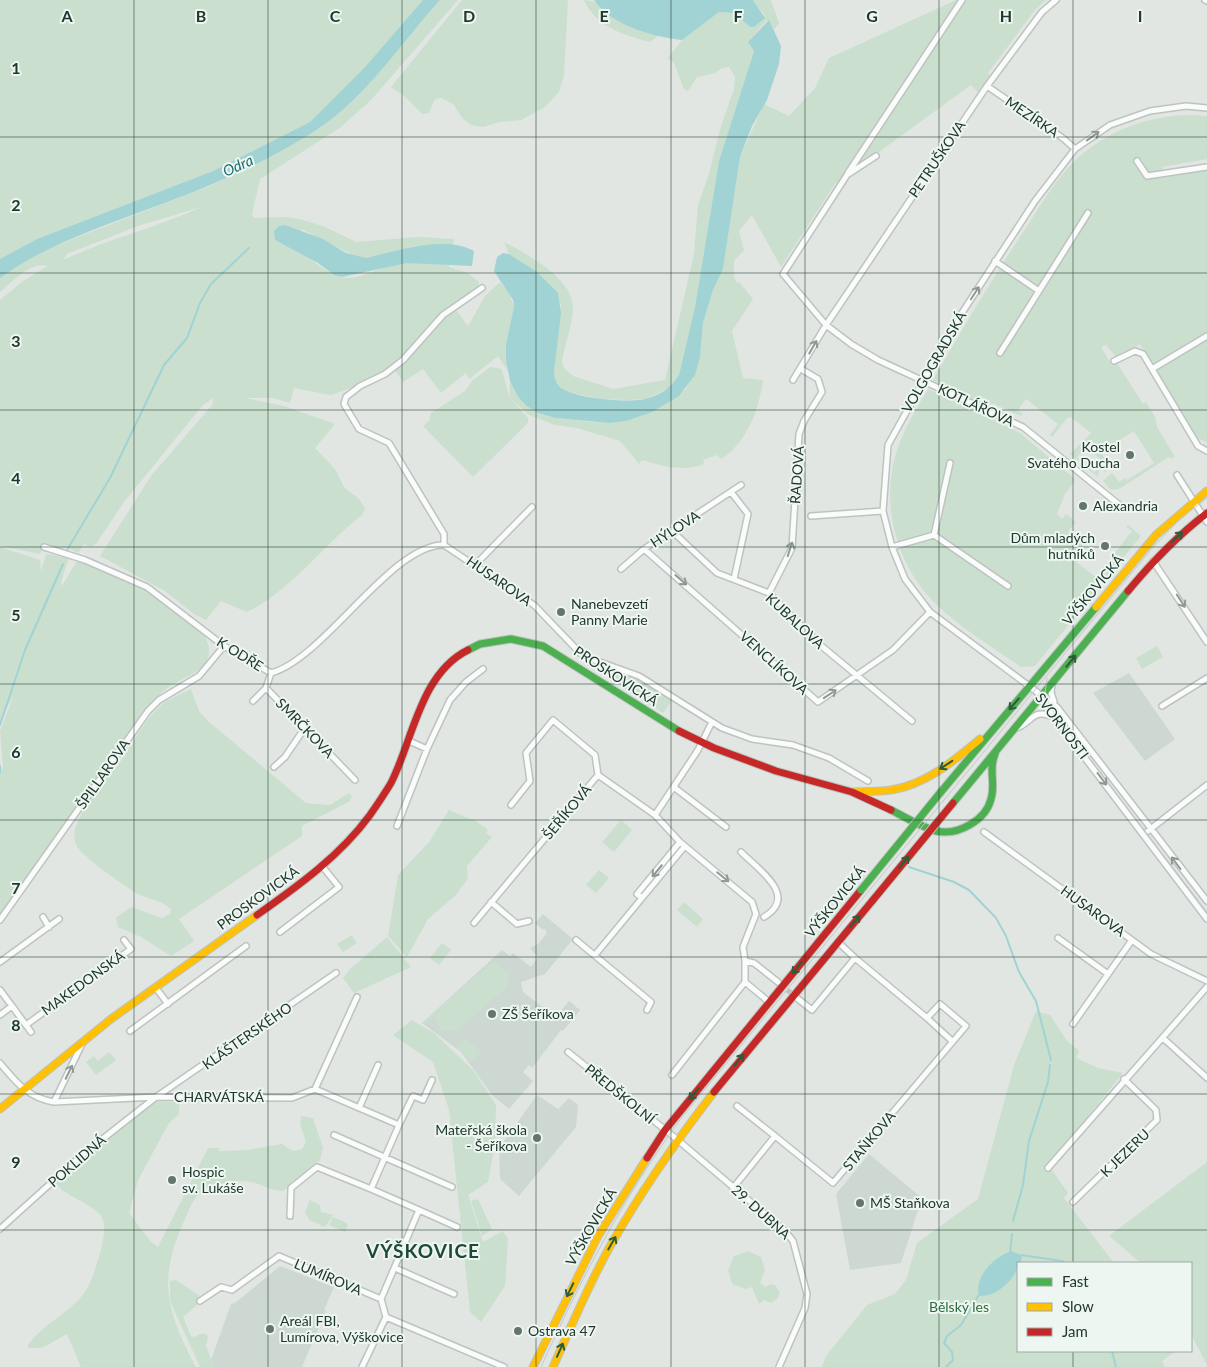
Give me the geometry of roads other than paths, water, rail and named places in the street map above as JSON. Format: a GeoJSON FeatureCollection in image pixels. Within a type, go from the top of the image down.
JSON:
{"type":"FeatureCollection","features":[{"type":"Feature","properties":{"kind":"street"},"geometry":{"type":"LineString","coordinates":[[847,175],[962,0]]}},
{"type":"Feature","properties":{"kind":"street","name":"PETRUŠKOVA"},"geometry":{"type":"LineString","coordinates":[[826,325],[987,86],[1042,12],[1056,0]]}},
{"type":"Feature","properties":{"kind":"street","name":"MEZÍRKA"},"geometry":{"type":"LineString","coordinates":[[987,86],[1064,139],[1075,149]]}},
{"type":"Feature","properties":{"kind":"street","name":"VOLGOGRADSKÁ"},"geometry":{"type":"LineString","coordinates":[[1031,685],[930,612],[905,579],[892,547],[883,511],[888,445],[958,319],[1034,202],[1075,149],[1110,125],[1150,111],[1186,106],[1207,108]]}},
{"type":"Feature","properties":{"kind":"street"},"geometry":{"type":"LineString","coordinates":[[847,175],[876,156]]}},
{"type":"Feature","properties":{"kind":"street"},"geometry":{"type":"LineString","coordinates":[[1137,160],[1147,176],[1207,167]]}},
{"type":"Feature","properties":{"kind":"street","name":"KOTLÁŘOVA"},"geometry":{"type":"LineString","coordinates":[[847,175],[783,274],[826,325],[878,360],[1028,431],[1122,507]]}},
{"type":"Feature","properties":{"kind":"street"},"geometry":{"type":"LineString","coordinates":[[1000,353],[1088,213]]}},
{"type":"Feature","properties":{"kind":"street"},"geometry":{"type":"LineString","coordinates":[[996,261],[1039,291]]}},
{"type":"Feature","properties":{"kind":"street"},"geometry":{"type":"LineString","coordinates":[[444,545],[444,534],[389,443],[359,429],[344,404],[346,397],[360,386],[385,374],[403,360],[444,314],[482,288]]}},
{"type":"Feature","properties":{"kind":"street"},"geometry":{"type":"LineString","coordinates":[[793,380],[826,325]]}},
{"type":"Feature","properties":{"kind":"street"},"geometry":{"type":"LineString","coordinates":[[1152,369],[1207,336]]}},
{"type":"Feature","properties":{"kind":"street"},"geometry":{"type":"LineString","coordinates":[[1114,361],[1137,351],[1143,354],[1198,446],[1207,451]]}},
{"type":"Feature","properties":{"kind":"street","name":"ŘADOVÁ"},"geometry":{"type":"LineString","coordinates":[[769,593],[792,548],[800,434],[804,421],[822,392],[818,379],[801,369]]}},
{"type":"Feature","properties":{"kind":"street"},"geometry":{"type":"LineString","coordinates":[[934,535],[950,463]]}},
{"type":"Feature","properties":{"kind":"street"},"geometry":{"type":"LineString","coordinates":[[1177,475],[1206,517]]}},
{"type":"Feature","properties":{"kind":"street","name":"HÝLOVA"},"geometry":{"type":"LineString","coordinates":[[622,569],[644,549],[741,485]]}},
{"type":"Feature","properties":{"kind":"street","name":"VÝŠKOVICKÁ"},"geometry":{"type":"LineString","coordinates":[[533,1367],[598,1236],[665,1130],[940,793],[1156,535],[1193,500],[1207,491]]}},
{"type":"Feature","properties":{"kind":"street"},"geometry":{"type":"LineString","coordinates":[[731,492],[748,514],[734,579]]}},
{"type":"Feature","properties":{"kind":"street"},"geometry":{"type":"LineString","coordinates":[[476,564],[532,507]]}},
{"type":"Feature","properties":{"kind":"street"},"geometry":{"type":"LineString","coordinates":[[811,516],[883,511]]}},
{"type":"Feature","properties":{"kind":"street","name":"VÝŠKOVICKÁ"},"geometry":{"type":"LineString","coordinates":[[553,1367],[590,1285],[612,1243],[675,1138],[1153,561],[1179,534],[1206,517]]}},
{"type":"Feature","properties":{"kind":"street","name":"KUBALOVA"},"geometry":{"type":"LineString","coordinates":[[672,531],[716,572],[769,593],[819,644],[912,722]]}},
{"type":"Feature","properties":{"kind":"street"},"geometry":{"type":"LineString","coordinates":[[892,547],[934,535]]}},
{"type":"Feature","properties":{"kind":"street"},"geometry":{"type":"LineString","coordinates":[[934,535],[1008,586]]}},
{"type":"Feature","properties":{"kind":"street","name":"HUSAROVA"},"geometry":{"type":"LineString","coordinates":[[444,545],[476,564],[534,605],[583,656],[639,676],[712,722],[752,739],[793,745],[820,754],[868,780]]}},
{"type":"Feature","properties":{"kind":"street","name":"K ODŘE"},"geometry":{"type":"LineString","coordinates":[[44,546],[85,560],[147,587],[224,646],[271,673],[299,658],[370,591],[407,560],[428,548],[444,545]]}},
{"type":"Feature","properties":{"kind":"street","name":"VENCLÍKOVA"},"geometry":{"type":"LineString","coordinates":[[644,549],[818,702],[893,650],[930,612]]}},
{"type":"Feature","properties":{"kind":"street"},"geometry":{"type":"LineString","coordinates":[[1153,561],[1207,642]]}},
{"type":"Feature","properties":{"kind":"street","name":"PROSKOVICKÁ"},"geometry":{"type":"LineString","coordinates":[[0,1109],[83,1042],[322,866],[353,836],[370,815],[391,782],[430,689],[446,666],[473,647],[493,641],[511,639],[532,642],[552,650],[644,710],[702,742],[776,771],[852,792]]}},
{"type":"Feature","properties":{"kind":"street","name":"ŠPILLAROVA"},"geometry":{"type":"LineString","coordinates":[[0,920],[148,711],[160,700],[199,676],[224,646]]}},
{"type":"Feature","properties":{"kind":"street"},"geometry":{"type":"LineString","coordinates":[[397,826],[427,749],[450,700],[466,682],[483,669]]}},
{"type":"Feature","properties":{"kind":"street","name":"SMRČKOVA"},"geometry":{"type":"LineString","coordinates":[[271,673],[266,688],[354,780]]}},
{"type":"Feature","properties":{"kind":"street"},"geometry":{"type":"LineString","coordinates":[[1162,706],[1207,678]]}},
{"type":"Feature","properties":{"kind":"street"},"geometry":{"type":"LineString","coordinates":[[1052,684],[1051,692],[1057,706]]}},
{"type":"Feature","properties":{"kind":"street","name":"SVORNOSTI"},"geometry":{"type":"LineString","coordinates":[[1031,685],[1042,697],[1207,919]]}},
{"type":"Feature","properties":{"kind":"street"},"geometry":{"type":"LineString","coordinates":[[253,701],[266,688]]}},
{"type":"Feature","properties":{"kind":"street","name":"SVORNOSTI"},"geometry":{"type":"LineString","coordinates":[[1042,697],[1057,706],[1207,901]]}},
{"type":"Feature","properties":{"kind":"street"},"geometry":{"type":"LineString","coordinates":[[1016,728],[1037,714],[1048,715],[1058,721]]}},
{"type":"Feature","properties":{"kind":"street"},"geometry":{"type":"LineString","coordinates":[[511,805],[530,781],[526,753],[553,720],[595,755],[598,775]]}},
{"type":"Feature","properties":{"kind":"street"},"geometry":{"type":"LineString","coordinates":[[655,815],[675,788],[712,722]]}},
{"type":"Feature","properties":{"kind":"street"},"geometry":{"type":"LineString","coordinates":[[852,792],[892,790],[916,782],[953,760],[997,724]]}},
{"type":"Feature","properties":{"kind":"street"},"geometry":{"type":"LineString","coordinates":[[274,767],[285,757],[304,729]]}},
{"type":"Feature","properties":{"kind":"street"},"geometry":{"type":"LineString","coordinates":[[409,741],[427,749]]}},
{"type":"Feature","properties":{"kind":"street"},"geometry":{"type":"LineString","coordinates":[[852,792],[932,830],[953,832],[969,826],[984,812],[993,794],[990,764],[995,754]]}},
{"type":"Feature","properties":{"kind":"street"},"geometry":{"type":"LineString","coordinates":[[971,781],[982,772],[990,777]]}},
{"type":"Feature","properties":{"kind":"street","name":"ŠEŘÍKOVÁ"},"geometry":{"type":"LineString","coordinates":[[474,923],[598,775],[655,815],[680,842],[752,902],[756,914],[743,947],[745,982]]}},
{"type":"Feature","properties":{"kind":"street"},"geometry":{"type":"LineString","coordinates":[[1144,834],[1207,786]]}},
{"type":"Feature","properties":{"kind":"street"},"geometry":{"type":"LineString","coordinates":[[675,788],[726,827]]}},
{"type":"Feature","properties":{"kind":"street","name":"HUSAROVA"},"geometry":{"type":"LineString","coordinates":[[984,832],[1151,954],[1207,981]]}},
{"type":"Feature","properties":{"kind":"street"},"geometry":{"type":"LineString","coordinates":[[642,898],[637,894],[680,842]]}},
{"type":"Feature","properties":{"kind":"street"},"geometry":{"type":"LineString","coordinates":[[595,955],[685,846]]}},
{"type":"Feature","properties":{"kind":"street"},"geometry":{"type":"LineString","coordinates":[[741,852],[777,889],[779,902],[776,909],[764,917]]}},
{"type":"Feature","properties":{"kind":"street"},"geometry":{"type":"LineString","coordinates":[[280,932],[339,887],[322,866]]}},
{"type":"Feature","properties":{"kind":"street"},"geometry":{"type":"LineString","coordinates":[[491,902],[517,924],[528,922]]}},
{"type":"Feature","properties":{"kind":"street"},"geometry":{"type":"LineString","coordinates":[[42,917],[49,927]]}},
{"type":"Feature","properties":{"kind":"street"},"geometry":{"type":"LineString","coordinates":[[0,962],[59,920]]}},
{"type":"Feature","properties":{"kind":"street"},"geometry":{"type":"LineString","coordinates":[[1058,938],[1108,974]]}},
{"type":"Feature","properties":{"kind":"street","name":"MAKEDONSKÁ"},"geometry":{"type":"LineString","coordinates":[[26,1025],[131,949],[124,940]]}},
{"type":"Feature","properties":{"kind":"street"},"geometry":{"type":"LineString","coordinates":[[576,940],[651,1002],[646,1010]]}},
{"type":"Feature","properties":{"kind":"street"},"geometry":{"type":"LineString","coordinates":[[1073,1024],[1132,940]]}},
{"type":"Feature","properties":{"kind":"street"},"geometry":{"type":"LineString","coordinates":[[838,942],[952,1041]]}},
{"type":"Feature","properties":{"kind":"street"},"geometry":{"type":"LineString","coordinates":[[130,1031],[246,946]]}},
{"type":"Feature","properties":{"kind":"street"},"geometry":{"type":"LineString","coordinates":[[798,999],[812,1010],[855,958]]}},
{"type":"Feature","properties":{"kind":"street"},"geometry":{"type":"LineString","coordinates":[[745,961],[754,963],[778,982]]}},
{"type":"Feature","properties":{"kind":"street","name":"KLÁŠTERSKÉHO"},"geometry":{"type":"LineString","coordinates":[[156,1097],[336,973]]}},
{"type":"Feature","properties":{"kind":"street"},"geometry":{"type":"LineString","coordinates":[[672,1075],[745,982],[769,1002]]}},
{"type":"Feature","properties":{"kind":"street"},"geometry":{"type":"LineString","coordinates":[[1048,1168],[1124,1079],[1207,987]]}},
{"type":"Feature","properties":{"kind":"street"},"geometry":{"type":"LineString","coordinates":[[156,988],[168,1004]]}},
{"type":"Feature","properties":{"kind":"street"},"geometry":{"type":"LineString","coordinates":[[0,990],[31,1032]]}},
{"type":"Feature","properties":{"kind":"street"},"geometry":{"type":"LineString","coordinates":[[357,997],[315,1089],[399,1126]]}},
{"type":"Feature","properties":{"kind":"street","name":"STAŇKOVA"},"geometry":{"type":"LineString","coordinates":[[737,1106],[833,1183],[966,1026],[940,1004],[927,1018]]}},
{"type":"Feature","properties":{"kind":"street"},"geometry":{"type":"LineString","coordinates":[[0,1015],[12,1006]]}},
{"type":"Feature","properties":{"kind":"street"},"geometry":{"type":"LineString","coordinates":[[1163,1038],[1207,1078]]}},
{"type":"Feature","properties":{"kind":"street"},"geometry":{"type":"LineString","coordinates":[[54,1102],[83,1042]]}},
{"type":"Feature","properties":{"kind":"street","name":"PŘEDŠKOLNÍ"},"geometry":{"type":"LineString","coordinates":[[568,1052],[675,1138]]}},
{"type":"Feature","properties":{"kind":"street"},"geometry":{"type":"LineString","coordinates":[[0,1063],[23,1090]]}},
{"type":"Feature","properties":{"kind":"street"},"geometry":{"type":"LineString","coordinates":[[359,1108],[378,1065]]}},
{"type":"Feature","properties":{"kind":"street","name":"K JEZERU"},"geometry":{"type":"LineString","coordinates":[[1073,1202],[1157,1120],[1156,1110],[1124,1079]]}},
{"type":"Feature","properties":{"kind":"street"},"geometry":{"type":"LineString","coordinates":[[371,1189],[413,1096],[423,1100],[432,1080]]}},
{"type":"Feature","properties":{"kind":"street","name":"CHARVÁTSKÁ"},"geometry":{"type":"LineString","coordinates":[[23,1090],[41,1100],[54,1102],[156,1097],[292,1098],[315,1089]]}},
{"type":"Feature","properties":{"kind":"street","name":"POKLIDNÁ"},"geometry":{"type":"LineString","coordinates":[[0,1229],[81,1156],[156,1097]]}},
{"type":"Feature","properties":{"kind":"street"},"geometry":{"type":"LineString","coordinates":[[334,1135],[452,1187]]}},
{"type":"Feature","properties":{"kind":"street"},"geometry":{"type":"LineString","coordinates":[[733,1188],[775,1136]]}},
{"type":"Feature","properties":{"kind":"street","name":"29. DUBNA"},"geometry":{"type":"LineString","coordinates":[[675,1138],[785,1231],[793,1242],[807,1294],[805,1308],[779,1367]]}},
{"type":"Feature","properties":{"kind":"street"},"geometry":{"type":"LineString","coordinates":[[290,1216],[291,1188],[318,1167],[457,1226]]}},
{"type":"Feature","properties":{"kind":"street"},"geometry":{"type":"LineString","coordinates":[[362,1367],[386,1317],[381,1299],[419,1210]]}},
{"type":"Feature","properties":{"kind":"street","name":"LUMÍROVA"},"geometry":{"type":"LineString","coordinates":[[200,1301],[221,1286],[232,1290],[280,1256],[381,1299]]}},
{"type":"Feature","properties":{"kind":"street"},"geometry":{"type":"LineString","coordinates":[[395,1268],[454,1294]]}},
{"type":"Feature","properties":{"kind":"street"},"geometry":{"type":"LineString","coordinates":[[386,1317],[500,1366]]}},
{"type":"Feature","properties":{"kind":"water","name":"Odra"},"geometry":{"type":"Polygon","coordinates":[[[423,0],[440,0],[368,85],[336,116],[318,129],[278,153],[237,173],[194,192],[73,238],[35,256],[0,278],[0,259],[37,239],[213,171],[310,122],[365,67],[423,0]]]}},
{"type":"Feature","properties":{"kind":"water"},"geometry":{"type":"Polygon","coordinates":[[[594,0],[753,0],[765,18],[754,27],[750,27],[734,13],[719,12],[682,40],[646,33],[622,23],[601,9],[594,0]]]}},
{"type":"Feature","properties":{"kind":"water"},"geometry":{"type":"Polygon","coordinates":[[[769,20],[781,46],[779,64],[767,100],[752,126],[740,157],[723,269],[713,290],[703,323],[700,357],[695,375],[679,396],[652,412],[626,421],[609,423],[555,418],[538,413],[518,397],[510,381],[506,360],[506,344],[514,307],[513,300],[494,271],[497,257],[503,253],[509,254],[537,272],[558,293],[561,313],[554,371],[558,385],[564,390],[600,399],[637,400],[650,398],[669,387],[679,375],[695,307],[719,161],[754,51],[748,42],[769,20]]]}},
{"type":"Feature","properties":{"kind":"water"},"geometry":{"type":"Polygon","coordinates":[[[285,225],[323,239],[346,253],[366,258],[405,248],[435,244],[462,246],[474,251],[472,266],[407,263],[342,277],[334,275],[318,263],[275,240],[274,231],[279,226],[285,225]]]}},
{"type":"Feature","properties":{"kind":"water"},"geometry":{"type":"Polygon","coordinates":[[[1012,1251],[1022,1256],[1021,1262],[1017,1262],[1017,1269],[1014,1275],[997,1291],[985,1296],[979,1295],[978,1288],[983,1274],[993,1262],[1012,1251]]]}},
{"type":"Feature","properties":{"kind":"waterway"},"geometry":{"type":"LineString","coordinates":[[67,550],[110,478],[164,365],[187,338],[200,303],[211,284],[249,248]]}},
{"type":"Feature","properties":{"kind":"waterway"},"geometry":{"type":"LineString","coordinates":[[0,725],[25,650],[63,564]]}},
{"type":"Feature","properties":{"kind":"waterway"},"geometry":{"type":"LineString","coordinates":[[0,766],[0,772]]}},
{"type":"Feature","properties":{"kind":"waterway"},"geometry":{"type":"LineString","coordinates":[[909,867],[954,882],[969,890],[996,918],[1006,936],[1019,972],[1036,1001],[1051,1060]]}},
{"type":"Feature","properties":{"kind":"waterway"},"geometry":{"type":"LineString","coordinates":[[1013,1221],[1023,1185],[1029,1141],[1048,1082],[1050,1065]]}},
{"type":"Feature","properties":{"kind":"waterway"},"geometry":{"type":"LineString","coordinates":[[1010,1253],[1012,1234]]}},
{"type":"Feature","properties":{"kind":"waterway"},"geometry":{"type":"LineString","coordinates":[[1021,1255],[1064,1262]]}},
{"type":"Feature","properties":{"kind":"waterway"},"geometry":{"type":"LineString","coordinates":[[946,1367],[953,1360],[952,1352],[944,1343],[947,1336],[961,1325],[980,1293]]}},
{"type":"Feature","properties":{"kind":"waterway"},"geometry":{"type":"LineString","coordinates":[[1112,1352],[1116,1367]]}},
{"type":"Feature","properties":{"kind":"tunnel"},"geometry":{"type":"LineString","coordinates":[[781,985],[796,997]]}},
{"type":"Feature","properties":{"kind":"tram line"},"geometry":{"type":"LineString","coordinates":[[541,1367],[572,1301],[622,1208],[682,1117],[1154,546],[1180,519],[1207,498]]}},
{"type":"Feature","properties":{"kind":"tram line"},"geometry":{"type":"LineString","coordinates":[[1047,678],[1045,693],[1050,707],[1207,912]]}},
{"type":"Feature","properties":{"kind":"place","name":"Kostel Svatého Ducha"},"geometry":{"type":"Point","coordinates":[1130,455]}},
{"type":"Feature","properties":{"kind":"place","name":"Alexandria"},"geometry":{"type":"Point","coordinates":[1083,506]}},
{"type":"Feature","properties":{"kind":"place","name":"Dům mladých hutníků"},"geometry":{"type":"Point","coordinates":[1105,546]}},
{"type":"Feature","properties":{"kind":"place","name":"Nanebevzetí Panny Marie"},"geometry":{"type":"Point","coordinates":[561,612]}},
{"type":"Feature","properties":{"kind":"place","name":"ZŠ Šeříkova"},"geometry":{"type":"Point","coordinates":[492,1014]}},
{"type":"Feature","properties":{"kind":"place","name":"Mateřská škola - Šeříkova"},"geometry":{"type":"Point","coordinates":[537,1138]}},
{"type":"Feature","properties":{"kind":"place","name":"Hospic sv. Lukáše"},"geometry":{"type":"Point","coordinates":[172,1180]}},
{"type":"Feature","properties":{"kind":"place","name":"MŠ Staňkova"},"geometry":{"type":"Point","coordinates":[860,1203]}},
{"type":"Feature","properties":{"kind":"place","name":"Areál FBI, Lumírova, Výškovice"},"geometry":{"type":"Point","coordinates":[270,1329]}},
{"type":"Feature","properties":{"kind":"place","name":"Ostrava 47"},"geometry":{"type":"Point","coordinates":[518,1331]}},
{"type":"Feature","properties":{"kind":"district","name":"VÝŠKOVICE"},"geometry":{"type":"Point","coordinates":[423,1251]}},
{"type":"Feature","properties":{"kind":"park label","name":"Bělský les"},"geometry":{"type":"Point","coordinates":[959,1307]}}]}
